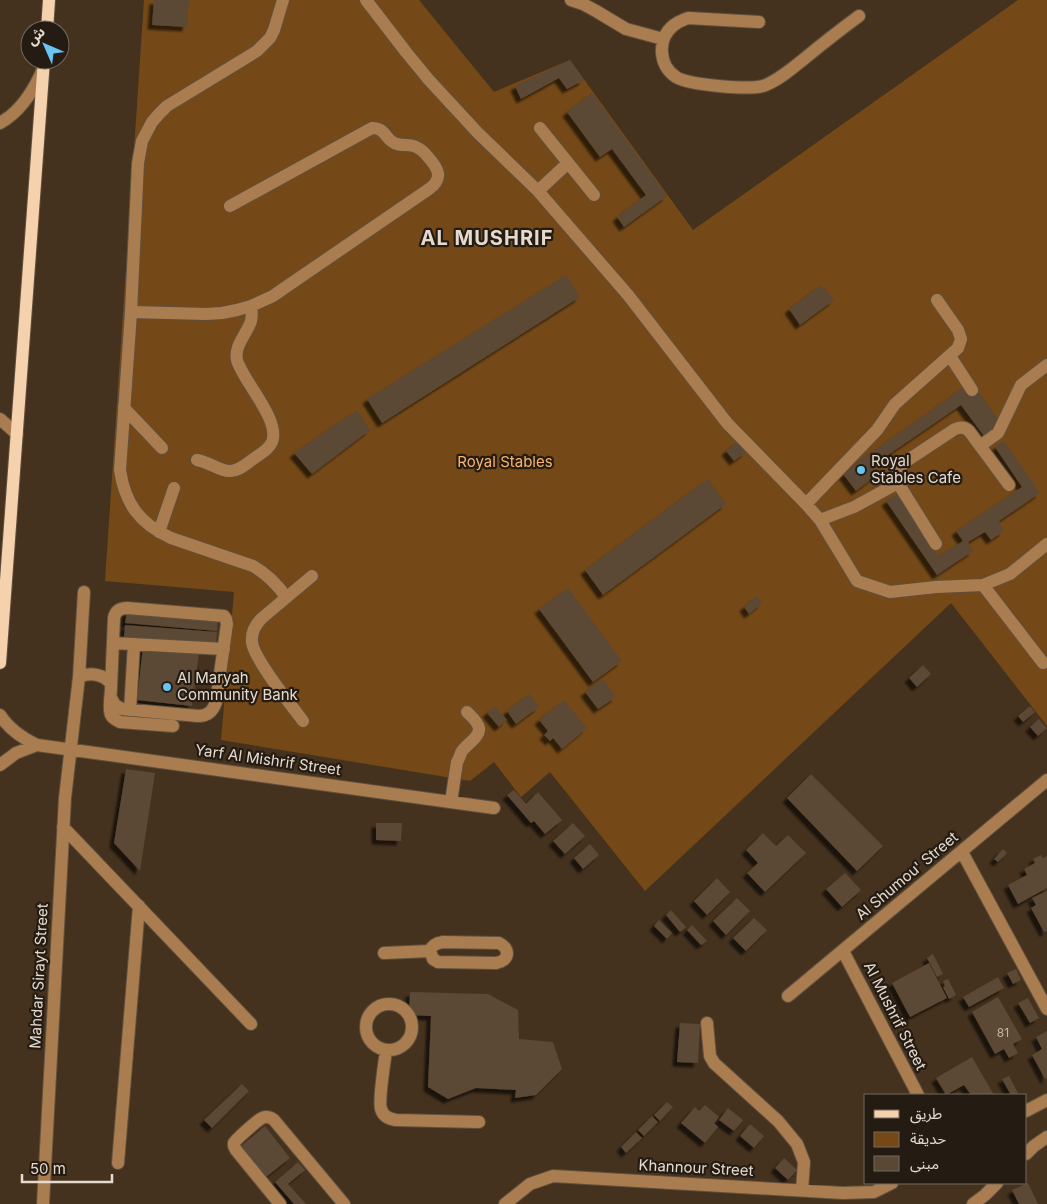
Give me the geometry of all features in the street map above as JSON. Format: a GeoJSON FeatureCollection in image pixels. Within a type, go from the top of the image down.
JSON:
{"type":"FeatureCollection","features":[{"type":"Feature","properties":{"kind":"main road"},"geometry":{"type":"LineString","coordinates":[[47,20],[48,0]]}},
{"type":"Feature","properties":{"kind":"main road"},"geometry":{"type":"LineString","coordinates":[[0,663],[43,70]]}},
{"type":"Feature","properties":{"kind":"street"},"geometry":{"type":"LineString","coordinates":[[283,0],[274,30],[264,45],[250,56],[168,106],[152,122],[142,142],[138,163],[131,312],[120,470],[126,495],[139,517],[148,526],[171,538],[253,566],[272,579],[286,597]]}},
{"type":"Feature","properties":{"kind":"street"},"geometry":{"type":"LineString","coordinates":[[366,0],[406,52],[453,107],[538,191],[628,295],[727,422],[820,520],[857,581],[890,592],[936,587],[983,585],[1010,574],[1047,544]]}},
{"type":"Feature","properties":{"kind":"street"},"geometry":{"type":"LineString","coordinates":[[572,0],[583,4],[626,29],[663,39]]}},
{"type":"Feature","properties":{"kind":"street"},"geometry":{"type":"LineString","coordinates":[[759,22],[688,18],[680,21],[667,32],[663,39],[662,53],[666,67],[676,77],[688,82],[743,88],[763,86],[781,76],[859,16]]}},
{"type":"Feature","properties":{"kind":"street"},"geometry":{"type":"LineString","coordinates":[[0,123],[17,110],[25,100],[33,89],[41,70]]}},
{"type":"Feature","properties":{"kind":"street"},"geometry":{"type":"LineString","coordinates":[[131,312],[222,313],[251,306],[273,296],[434,186],[437,181],[438,171],[421,149],[395,144],[381,129],[372,128],[230,206]]}},
{"type":"Feature","properties":{"kind":"street"},"geometry":{"type":"LineString","coordinates":[[540,128],[594,195]]}},
{"type":"Feature","properties":{"kind":"street"},"geometry":{"type":"LineString","coordinates":[[538,191],[568,163]]}},
{"type":"Feature","properties":{"kind":"street"},"geometry":{"type":"LineString","coordinates":[[806,504],[877,430],[895,404],[958,348],[961,339],[960,334],[937,300]]}},
{"type":"Feature","properties":{"kind":"street"},"geometry":{"type":"LineString","coordinates":[[197,460],[231,472],[265,450],[272,442],[274,432],[272,426],[237,361],[237,349],[251,322],[251,306]]}},
{"type":"Feature","properties":{"kind":"street"},"geometry":{"type":"LineString","coordinates":[[950,356],[972,390]]}},
{"type":"Feature","properties":{"kind":"street"},"geometry":{"type":"LineString","coordinates":[[980,446],[998,433],[1021,385],[1047,365]]}},
{"type":"Feature","properties":{"kind":"street"},"geometry":{"type":"LineString","coordinates":[[124,408],[162,448]]}},
{"type":"Feature","properties":{"kind":"street"},"geometry":{"type":"LineString","coordinates":[[0,420],[17,434]]}},
{"type":"Feature","properties":{"kind":"street"},"geometry":{"type":"LineString","coordinates":[[936,544],[898,483],[898,471],[901,466],[959,428],[966,429],[1009,485]]}},
{"type":"Feature","properties":{"kind":"street"},"geometry":{"type":"LineString","coordinates":[[820,520],[854,507],[898,483]]}},
{"type":"Feature","properties":{"kind":"street"},"geometry":{"type":"LineString","coordinates":[[159,532],[174,488]]}},
{"type":"Feature","properties":{"kind":"street"},"geometry":{"type":"LineString","coordinates":[[303,721],[256,655],[252,642],[257,623],[312,576]]}},
{"type":"Feature","properties":{"kind":"street"},"geometry":{"type":"LineString","coordinates":[[983,585],[1044,663]]}},
{"type":"Feature","properties":{"kind":"street","name":"Mahdar Sirayt Street"},"geometry":{"type":"LineString","coordinates":[[43,1204],[63,827],[79,672],[84,592]]}},
{"type":"Feature","properties":{"kind":"street"},"geometry":{"type":"LineString","coordinates":[[111,698],[118,708],[198,716],[207,715],[213,710],[216,702],[228,624],[224,616],[127,608],[120,609],[114,615],[110,711],[112,716],[116,720],[132,723],[173,726]]}},
{"type":"Feature","properties":{"kind":"street"},"geometry":{"type":"LineString","coordinates":[[113,643],[224,649]]}},
{"type":"Feature","properties":{"kind":"street"},"geometry":{"type":"LineString","coordinates":[[130,710],[134,644]]}},
{"type":"Feature","properties":{"kind":"street"},"geometry":{"type":"LineString","coordinates":[[79,672],[84,669],[106,669],[112,663]]}},
{"type":"Feature","properties":{"kind":"street"},"geometry":{"type":"LineString","coordinates":[[79,672],[84,675],[102,676],[112,684]]}},
{"type":"Feature","properties":{"kind":"street"},"geometry":{"type":"LineString","coordinates":[[451,802],[457,762],[466,746],[476,737],[479,731],[476,722],[467,712]]}},
{"type":"Feature","properties":{"kind":"street","name":"Yarf Al Mishrif Street"},"geometry":{"type":"LineString","coordinates":[[0,715],[18,734],[36,745],[494,808]]}},
{"type":"Feature","properties":{"kind":"street"},"geometry":{"type":"LineString","coordinates":[[0,765],[16,753],[36,745]]}},
{"type":"Feature","properties":{"kind":"street","name":"Al Shumou' Street"},"geometry":{"type":"LineString","coordinates":[[788,996],[1047,780]]}},
{"type":"Feature","properties":{"kind":"street"},"geometry":{"type":"LineString","coordinates":[[63,827],[252,1024]]}},
{"type":"Feature","properties":{"kind":"street"},"geometry":{"type":"LineString","coordinates":[[962,852],[1047,1009]]}},
{"type":"Feature","properties":{"kind":"street"},"geometry":{"type":"LineString","coordinates":[[118,1163],[140,906]]}},
{"type":"Feature","properties":{"kind":"street"},"geometry":{"type":"LineString","coordinates":[[443,942],[499,943],[505,947],[507,953],[505,959],[500,963],[450,962],[436,961],[430,951],[433,945],[443,942]]}},
{"type":"Feature","properties":{"kind":"street"},"geometry":{"type":"LineString","coordinates":[[384,953],[430,951]]}},
{"type":"Feature","properties":{"kind":"street","name":"Al Mushrif Street"},"geometry":{"type":"LineString","coordinates":[[843,951],[917,1094]]}},
{"type":"Feature","properties":{"kind":"street"},"geometry":{"type":"LineString","coordinates":[[707,1023],[710,1056],[714,1063],[778,1121],[796,1144],[804,1162],[802,1190]]}},
{"type":"Feature","properties":{"kind":"street"},"geometry":{"type":"LineString","coordinates":[[386,1050],[380,1105],[383,1114],[396,1120],[479,1122]]}},
{"type":"Feature","properties":{"kind":"street"},"geometry":{"type":"LineString","coordinates":[[1027,1110],[1047,1100]]}},
{"type":"Feature","properties":{"kind":"street"},"geometry":{"type":"LineString","coordinates":[[280,1204],[234,1146],[237,1139],[265,1117],[274,1120],[344,1204]]}},
{"type":"Feature","properties":{"kind":"street"},"geometry":{"type":"LineString","coordinates":[[1027,1153],[1047,1137]]}},
{"type":"Feature","properties":{"kind":"street","name":"Khannour Street"},"geometry":{"type":"LineString","coordinates":[[505,1204],[530,1184],[553,1176],[843,1192],[874,1198],[891,1184]]}},
{"type":"Feature","properties":{"kind":"street"},"geometry":{"type":"LineString","coordinates":[[973,1204],[996,1184]]}},
{"type":"Feature","properties":{"kind":"green space","name":"Royal Stables"},"geometry":{"type":"Polygon","coordinates":[[[144,0],[419,0],[494,92],[570,60],[693,230],[1018,0],[1047,0],[1047,726],[951,603],[645,891],[550,772],[521,797],[494,762],[470,781],[221,740],[234,592],[105,581],[144,0]]]}},
{"type":"Feature","properties":{"kind":"building"},"geometry":{"type":"Polygon","coordinates":[[[154,0],[189,0],[187,27],[152,25],[154,0]]]}},
{"type":"Feature","properties":{"kind":"building"},"geometry":{"type":"Polygon","coordinates":[[[570,60],[584,80],[567,89],[559,78],[521,99],[515,86],[570,60]]]}},
{"type":"Feature","properties":{"kind":"building"},"geometry":{"type":"Polygon","coordinates":[[[592,93],[667,196],[624,227],[617,217],[646,195],[612,149],[600,157],[567,112],[592,93]]]}},
{"type":"Feature","properties":{"kind":"building"},"geometry":{"type":"Polygon","coordinates":[[[566,275],[580,297],[382,423],[367,399],[566,275]]]}},
{"type":"Feature","properties":{"kind":"building"},"geometry":{"type":"Polygon","coordinates":[[[821,285],[834,300],[800,325],[789,309],[821,285]]]}},
{"type":"Feature","properties":{"kind":"building"},"geometry":{"type":"Polygon","coordinates":[[[967,385],[973,395],[979,392],[1001,424],[984,436],[961,405],[872,466],[878,474],[856,491],[843,474],[967,385]]]}},
{"type":"Feature","properties":{"kind":"building"},"geometry":{"type":"Polygon","coordinates":[[[357,410],[370,430],[312,474],[294,453],[357,410]]]}},
{"type":"Feature","properties":{"kind":"building"},"geometry":{"type":"Polygon","coordinates":[[[738,441],[746,452],[734,461],[726,451],[738,441]]]}},
{"type":"Feature","properties":{"kind":"building"},"geometry":{"type":"Polygon","coordinates":[[[1004,441],[1040,493],[999,521],[1004,531],[991,540],[985,532],[968,542],[973,551],[937,575],[886,501],[897,494],[938,556],[963,541],[956,531],[1022,487],[995,447],[1004,441]]]}},
{"type":"Feature","properties":{"kind":"building"},"geometry":{"type":"Polygon","coordinates":[[[708,479],[726,504],[603,595],[585,570],[708,479]]]}},
{"type":"Feature","properties":{"kind":"building"},"geometry":{"type":"Polygon","coordinates":[[[568,588],[622,661],[593,682],[539,609],[568,588]]]}},
{"type":"Feature","properties":{"kind":"building"},"geometry":{"type":"Polygon","coordinates":[[[757,596],[762,603],[749,614],[744,607],[757,596]]]}},
{"type":"Feature","properties":{"kind":"building"},"geometry":{"type":"Polygon","coordinates":[[[127,611],[218,619],[217,631],[125,623],[127,611]]]}},
{"type":"Feature","properties":{"kind":"building"},"geometry":{"type":"Polygon","coordinates":[[[125,625],[217,632],[216,645],[124,637],[125,625]]]}},
{"type":"Feature","properties":{"kind":"building","name":"Al Maryah Community Bank"},"geometry":{"type":"Polygon","coordinates":[[[143,646],[199,653],[192,706],[137,700],[143,646]]]}},
{"type":"Feature","properties":{"kind":"building"},"geometry":{"type":"Polygon","coordinates":[[[923,665],[931,674],[917,687],[909,678],[923,665]]]}},
{"type":"Feature","properties":{"kind":"building"},"geometry":{"type":"Polygon","coordinates":[[[603,679],[616,697],[598,709],[585,692],[603,679]]]}},
{"type":"Feature","properties":{"kind":"building"},"geometry":{"type":"Polygon","coordinates":[[[529,694],[539,707],[516,724],[507,711],[529,694]]]}},
{"type":"Feature","properties":{"kind":"building"},"geometry":{"type":"Polygon","coordinates":[[[564,700],[587,728],[562,749],[553,738],[550,741],[544,735],[548,731],[539,720],[564,700]]]}},
{"type":"Feature","properties":{"kind":"building"},"geometry":{"type":"Polygon","coordinates":[[[495,706],[507,720],[499,727],[487,713],[495,706]]]}},
{"type":"Feature","properties":{"kind":"building"},"geometry":{"type":"Polygon","coordinates":[[[1030,706],[1035,712],[1023,722],[1018,716],[1030,706]]]}},
{"type":"Feature","properties":{"kind":"building"},"geometry":{"type":"Polygon","coordinates":[[[1039,719],[1047,728],[1038,736],[1030,727],[1039,719]]]}},
{"type":"Feature","properties":{"kind":"building"},"geometry":{"type":"Polygon","coordinates":[[[126,769],[155,773],[140,871],[114,843],[126,769]]]}},
{"type":"Feature","properties":{"kind":"building"},"geometry":{"type":"Polygon","coordinates":[[[811,774],[883,846],[857,871],[787,798],[811,774]]]}},
{"type":"Feature","properties":{"kind":"building"},"geometry":{"type":"Polygon","coordinates":[[[514,790],[526,804],[538,792],[562,820],[545,834],[534,821],[531,823],[507,795],[514,790]]]}},
{"type":"Feature","properties":{"kind":"building"},"geometry":{"type":"Polygon","coordinates":[[[376,823],[402,823],[401,841],[376,840],[376,823]]]}},
{"type":"Feature","properties":{"kind":"building"},"geometry":{"type":"Polygon","coordinates":[[[573,823],[585,836],[565,854],[553,841],[573,823]]]}},
{"type":"Feature","properties":{"kind":"building"},"geometry":{"type":"Polygon","coordinates":[[[763,833],[776,846],[788,835],[806,853],[765,892],[747,873],[758,863],[746,850],[763,833]]]}},
{"type":"Feature","properties":{"kind":"building"},"geometry":{"type":"Polygon","coordinates":[[[590,844],[599,855],[583,869],[574,858],[590,844]]]}},
{"type":"Feature","properties":{"kind":"building"},"geometry":{"type":"Polygon","coordinates":[[[1003,849],[1007,853],[998,862],[994,859],[1003,849]]]}},
{"type":"Feature","properties":{"kind":"building"},"geometry":{"type":"Polygon","coordinates":[[[1041,855],[1043,858],[1047,856],[1047,888],[1018,904],[1008,885],[1027,875],[1024,869],[1035,863],[1033,859],[1041,855]]]}},
{"type":"Feature","properties":{"kind":"building"},"geometry":{"type":"Polygon","coordinates":[[[845,873],[861,890],[842,907],[826,889],[845,873]]]}},
{"type":"Feature","properties":{"kind":"building"},"geometry":{"type":"Polygon","coordinates":[[[717,878],[730,892],[707,915],[694,901],[717,878]]]}},
{"type":"Feature","properties":{"kind":"building"},"geometry":{"type":"Polygon","coordinates":[[[1047,891],[1047,931],[1044,932],[1031,908],[1036,905],[1032,898],[1047,891]]]}},
{"type":"Feature","properties":{"kind":"building"},"geometry":{"type":"Polygon","coordinates":[[[737,898],[750,911],[726,935],[713,921],[737,898]]]}},
{"type":"Feature","properties":{"kind":"building"},"geometry":{"type":"Polygon","coordinates":[[[671,910],[686,927],[680,932],[666,915],[671,910]]]}},
{"type":"Feature","properties":{"kind":"building"},"geometry":{"type":"Polygon","coordinates":[[[754,918],[767,930],[746,951],[733,938],[754,918]]]}},
{"type":"Feature","properties":{"kind":"building"},"geometry":{"type":"Polygon","coordinates":[[[659,920],[672,933],[667,939],[654,926],[659,920]]]}},
{"type":"Feature","properties":{"kind":"building"},"geometry":{"type":"Polygon","coordinates":[[[692,925],[707,941],[701,945],[687,930],[692,925]]]}},
{"type":"Feature","properties":{"kind":"building"},"geometry":{"type":"Polygon","coordinates":[[[933,954],[943,974],[937,977],[927,958],[933,954]]]}},
{"type":"Feature","properties":{"kind":"building"},"geometry":{"type":"Polygon","coordinates":[[[929,963],[947,998],[910,1017],[892,983],[929,963]]]}},
{"type":"Feature","properties":{"kind":"building"},"geometry":{"type":"Polygon","coordinates":[[[1016,969],[1021,980],[1013,984],[1007,973],[1016,969]]]}},
{"type":"Feature","properties":{"kind":"building"},"geometry":{"type":"Polygon","coordinates":[[[998,977],[1004,988],[969,1007],[963,997],[998,977]]]}},
{"type":"Feature","properties":{"kind":"building"},"geometry":{"type":"Polygon","coordinates":[[[948,979],[956,995],[949,999],[943,987],[945,986],[943,981],[948,979]]]}},
{"type":"Feature","properties":{"kind":"building"},"geometry":{"type":"Polygon","coordinates":[[[410,992],[488,994],[518,1010],[519,1039],[553,1042],[562,1069],[536,1095],[515,1098],[516,1090],[476,1088],[448,1099],[428,1087],[431,1016],[409,1015],[410,992]]]}},
{"type":"Feature","properties":{"kind":"building"},"geometry":{"type":"Polygon","coordinates":[[[998,997],[1022,1039],[1013,1044],[1018,1053],[1009,1058],[1004,1049],[995,1054],[972,1012],[998,997]]]}},
{"type":"Feature","properties":{"kind":"building"},"geometry":{"type":"Polygon","coordinates":[[[1028,998],[1039,1018],[1030,1023],[1018,1003],[1028,998]]]}},
{"type":"Feature","properties":{"kind":"building"},"geometry":{"type":"Polygon","coordinates":[[[680,1023],[700,1024],[698,1063],[677,1062],[680,1023]]]}},
{"type":"Feature","properties":{"kind":"building"},"geometry":{"type":"Polygon","coordinates":[[[1047,1031],[1047,1078],[1045,1079],[1032,1055],[1042,1049],[1036,1037],[1047,1031]]]}},
{"type":"Feature","properties":{"kind":"building"},"geometry":{"type":"Polygon","coordinates":[[[972,1057],[993,1094],[970,1094],[964,1085],[945,1094],[936,1078],[972,1057]]]}},
{"type":"Feature","properties":{"kind":"building"},"geometry":{"type":"Polygon","coordinates":[[[1009,1076],[1018,1093],[1010,1094],[1002,1079],[1009,1076]]]}},
{"type":"Feature","properties":{"kind":"building"},"geometry":{"type":"Polygon","coordinates":[[[242,1084],[249,1091],[212,1128],[204,1120],[242,1084]]]}},
{"type":"Feature","properties":{"kind":"building"},"geometry":{"type":"Polygon","coordinates":[[[667,1102],[673,1107],[660,1121],[654,1115],[667,1102]]]}},
{"type":"Feature","properties":{"kind":"building"},"geometry":{"type":"Polygon","coordinates":[[[705,1105],[719,1117],[714,1123],[718,1127],[705,1143],[681,1123],[695,1107],[699,1111],[705,1105]]]}},
{"type":"Feature","properties":{"kind":"building"},"geometry":{"type":"Polygon","coordinates":[[[728,1108],[743,1120],[734,1131],[719,1120],[728,1108]]]}},
{"type":"Feature","properties":{"kind":"building"},"geometry":{"type":"Polygon","coordinates":[[[652,1116],[658,1122],[644,1136],[638,1130],[652,1116]]]}},
{"type":"Feature","properties":{"kind":"building"},"geometry":{"type":"Polygon","coordinates":[[[750,1124],[764,1136],[754,1148],[740,1136],[750,1124]]]}},
{"type":"Feature","properties":{"kind":"building"},"geometry":{"type":"Polygon","coordinates":[[[265,1126],[290,1158],[266,1177],[241,1146],[265,1126]]]}},
{"type":"Feature","properties":{"kind":"building"},"geometry":{"type":"Polygon","coordinates":[[[636,1132],[642,1138],[626,1153],[621,1147],[636,1132]]]}},
{"type":"Feature","properties":{"kind":"building"},"geometry":{"type":"Polygon","coordinates":[[[784,1158],[797,1170],[788,1180],[775,1168],[784,1158]]]}},
{"type":"Feature","properties":{"kind":"building"},"geometry":{"type":"Polygon","coordinates":[[[298,1162],[305,1170],[288,1184],[306,1204],[294,1204],[275,1182],[298,1162]]]}},
{"type":"Feature","properties":{"kind":"building"},"geometry":{"type":"Polygon","coordinates":[[[1027,1183],[1038,1204],[1019,1204],[1012,1190],[1027,1183]]]}},
{"type":"Feature","properties":{"kind":"place","name":"Royal Stables Cafe"},"geometry":{"type":"Point","coordinates":[861,470]}},
{"type":"Feature","properties":{"kind":"place","name":"Al Maryah Community Bank"},"geometry":{"type":"Point","coordinates":[167,687]}},
{"type":"Feature","properties":{"kind":"district","name":"AL MUSHRIF"},"geometry":{"type":"Point","coordinates":[487,238]}}]}
